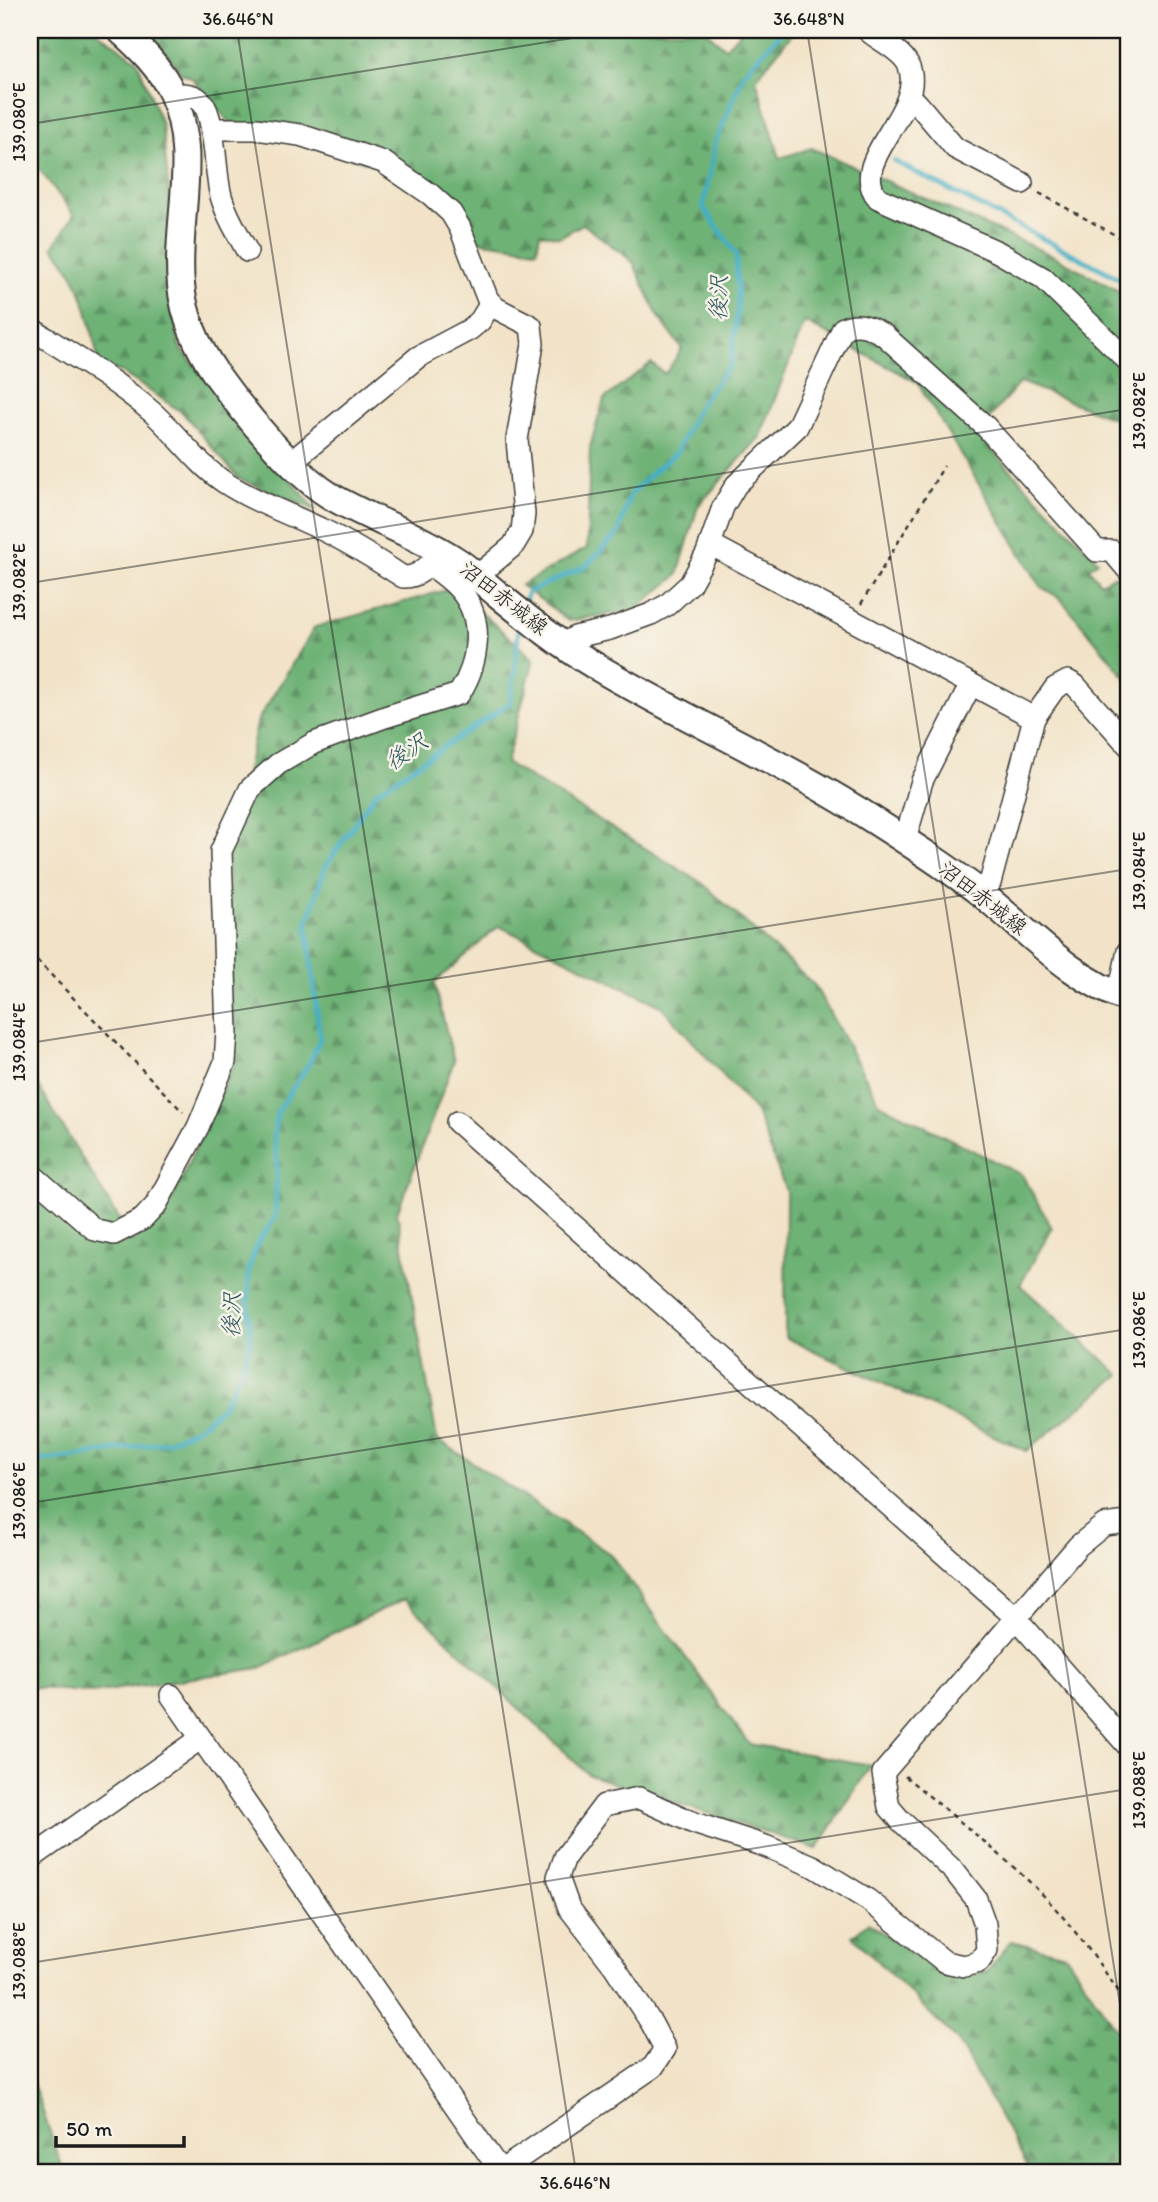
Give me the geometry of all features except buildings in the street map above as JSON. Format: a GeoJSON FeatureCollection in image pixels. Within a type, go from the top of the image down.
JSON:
{"type":"FeatureCollection","features":[{"type":"Feature","properties":{"kind":"main road","name":"沼田赤城線"},"geometry":{"type":"LineString","coordinates":[[120,30],[141,49],[162,75],[172,94],[184,133],[186,156],[181,288],[196,341],[215,372],[304,477],[331,497],[435,558],[462,564],[538,627],[594,666],[821,786],[905,840],[982,895],[1063,961],[1121,997]]}},
{"type":"Feature","properties":{"kind":"street"},"geometry":{"type":"LineString","coordinates":[[867,30],[899,53],[907,63],[912,83],[908,99],[871,168],[869,184],[872,191],[878,198],[998,253],[1043,278],[1128,361]]}},
{"type":"Feature","properties":{"kind":"street"},"geometry":{"type":"LineString","coordinates":[[172,94],[188,94],[204,104],[212,129],[225,210],[247,251]]}},
{"type":"Feature","properties":{"kind":"street"},"geometry":{"type":"LineString","coordinates":[[908,99],[918,103],[955,148],[1022,183]]}},
{"type":"Feature","properties":{"kind":"street"},"geometry":{"type":"LineString","coordinates":[[212,129],[256,129],[300,135],[383,162],[430,194],[451,213],[460,228],[483,290],[491,303],[531,326],[533,335],[517,440],[524,514],[519,538],[485,584]]}},
{"type":"Feature","properties":{"kind":"street"},"geometry":{"type":"LineString","coordinates":[[291,462],[418,357],[469,330],[480,321],[491,303]]}},
{"type":"Feature","properties":{"kind":"street"},"geometry":{"type":"LineString","coordinates":[[563,644],[575,637],[632,622],[667,605],[690,584],[710,544],[723,507],[736,485],[797,427],[843,327],[851,324],[866,325],[884,335],[976,418],[1097,551],[1112,551],[1128,570]]}},
{"type":"Feature","properties":{"kind":"street"},"geometry":{"type":"LineString","coordinates":[[30,328],[136,399],[223,482],[256,501],[358,548],[402,577],[417,575],[435,558],[461,591],[475,615],[477,643],[470,676],[459,694],[314,743],[278,764],[250,789],[221,851],[227,1032],[225,1062],[198,1127],[156,1205],[143,1219],[114,1234],[95,1230],[30,1173]]}},
{"type":"Feature","properties":{"kind":"street"},"geometry":{"type":"LineString","coordinates":[[710,544],[1034,718]]}},
{"type":"Feature","properties":{"kind":"street"},"geometry":{"type":"LineString","coordinates":[[982,895],[990,883],[1034,718],[1055,688],[1068,681],[1074,685],[1128,745]]}},
{"type":"Feature","properties":{"kind":"street"},"geometry":{"type":"LineString","coordinates":[[905,840],[922,781],[971,684]]}},
{"type":"Feature","properties":{"kind":"street"},"geometry":{"type":"LineString","coordinates":[[1121,997],[1128,951]]}},
{"type":"Feature","properties":{"kind":"street"},"geometry":{"type":"LineString","coordinates":[[457,1122],[1015,1617],[1128,1746]]}},
{"type":"Feature","properties":{"kind":"street"},"geometry":{"type":"LineString","coordinates":[[171,1695],[500,2172],[653,2067],[665,2049],[614,1966],[569,1908],[558,1877],[565,1857],[604,1805],[639,1798],[694,1823],[765,1846],[813,1866],[868,1900],[945,1962],[964,1966],[979,1962],[987,1950],[985,1924],[976,1899],[954,1871],[889,1807],[883,1773],[1078,1546],[1104,1525],[1128,1522]]}},
{"type":"Feature","properties":{"kind":"street"},"geometry":{"type":"LineString","coordinates":[[30,1859],[200,1740]]}},
{"type":"Feature","properties":{"kind":"path"},"geometry":{"type":"LineString","coordinates":[[1022,183],[1128,242]]}},
{"type":"Feature","properties":{"kind":"path"},"geometry":{"type":"LineString","coordinates":[[852,620],[944,466]]}},
{"type":"Feature","properties":{"kind":"path"},"geometry":{"type":"LineString","coordinates":[[30,953],[198,1127]]}},
{"type":"Feature","properties":{"kind":"path"},"geometry":{"type":"LineString","coordinates":[[890,1763],[1041,1893],[1100,1964],[1128,2005]]}},
{"type":"Feature","properties":{"kind":"green space"},"geometry":{"type":"Polygon","coordinates":[[[30,30],[95,30],[137,60],[162,125],[171,211],[167,259],[172,308],[180,348],[316,510],[239,479],[183,413],[121,372],[99,363],[79,287],[64,260],[53,247],[74,215],[30,157],[30,30]]]}},
{"type":"Feature","properties":{"kind":"green space"},"geometry":{"type":"Polygon","coordinates":[[[140,30],[705,30],[725,48],[742,30],[795,30],[756,79],[780,158],[812,148],[1054,256],[1128,296],[1128,424],[1020,382],[976,434],[1098,561],[1089,568],[1100,583],[1116,575],[1128,598],[1128,681],[1060,598],[1041,587],[917,382],[805,322],[760,437],[698,506],[678,575],[635,610],[569,621],[521,585],[587,548],[590,447],[604,399],[651,363],[665,374],[682,349],[657,314],[633,262],[583,224],[560,237],[540,233],[537,250],[472,240],[427,180],[228,121],[192,78],[182,73],[166,52],[140,30]]]}},
{"type":"Feature","properties":{"kind":"green space"},"geometry":{"type":"Polygon","coordinates":[[[453,588],[534,659],[506,763],[702,883],[815,986],[880,1104],[1022,1175],[1052,1228],[1020,1285],[1120,1375],[1026,1451],[785,1337],[786,1191],[756,1112],[661,1006],[499,926],[434,983],[454,1061],[397,1213],[437,1439],[610,1554],[749,1744],[871,1765],[817,1849],[589,1775],[404,1599],[260,1668],[92,1693],[30,1687],[30,1073],[133,1242],[172,1200],[232,1067],[228,855],[258,720],[315,627],[453,588]]]}},
{"type":"Feature","properties":{"kind":"green space"},"geometry":{"type":"Polygon","coordinates":[[[868,1923],[946,1976],[987,1972],[1011,1941],[1066,1955],[1128,2047],[1128,2172],[1031,2172],[957,2040],[852,1936],[868,1923]]]}},
{"type":"Feature","properties":{"kind":"green space"},"geometry":{"type":"Polygon","coordinates":[[[30,2075],[64,2172],[30,2172],[30,2075]]]}},
{"type":"Feature","properties":{"kind":"waterway","name":"後沢"},"geometry":{"type":"LineString","coordinates":[[523,606],[528,592],[586,566],[618,533],[630,495],[676,453],[700,404],[731,364],[738,307],[736,254],[703,207],[716,141],[744,73],[783,30]]}},
{"type":"Feature","properties":{"kind":"waterway"},"geometry":{"type":"LineString","coordinates":[[894,161],[1128,283]]}},
{"type":"Feature","properties":{"kind":"waterway","name":"後沢"},"geometry":{"type":"LineString","coordinates":[[30,1461],[167,1442],[199,1427],[224,1405],[239,1375],[251,1341],[249,1268],[258,1242],[275,1218],[277,1162],[274,1134],[277,1113],[310,1062],[320,1039],[307,925],[325,867],[376,792],[510,703],[519,622]]}}]}
